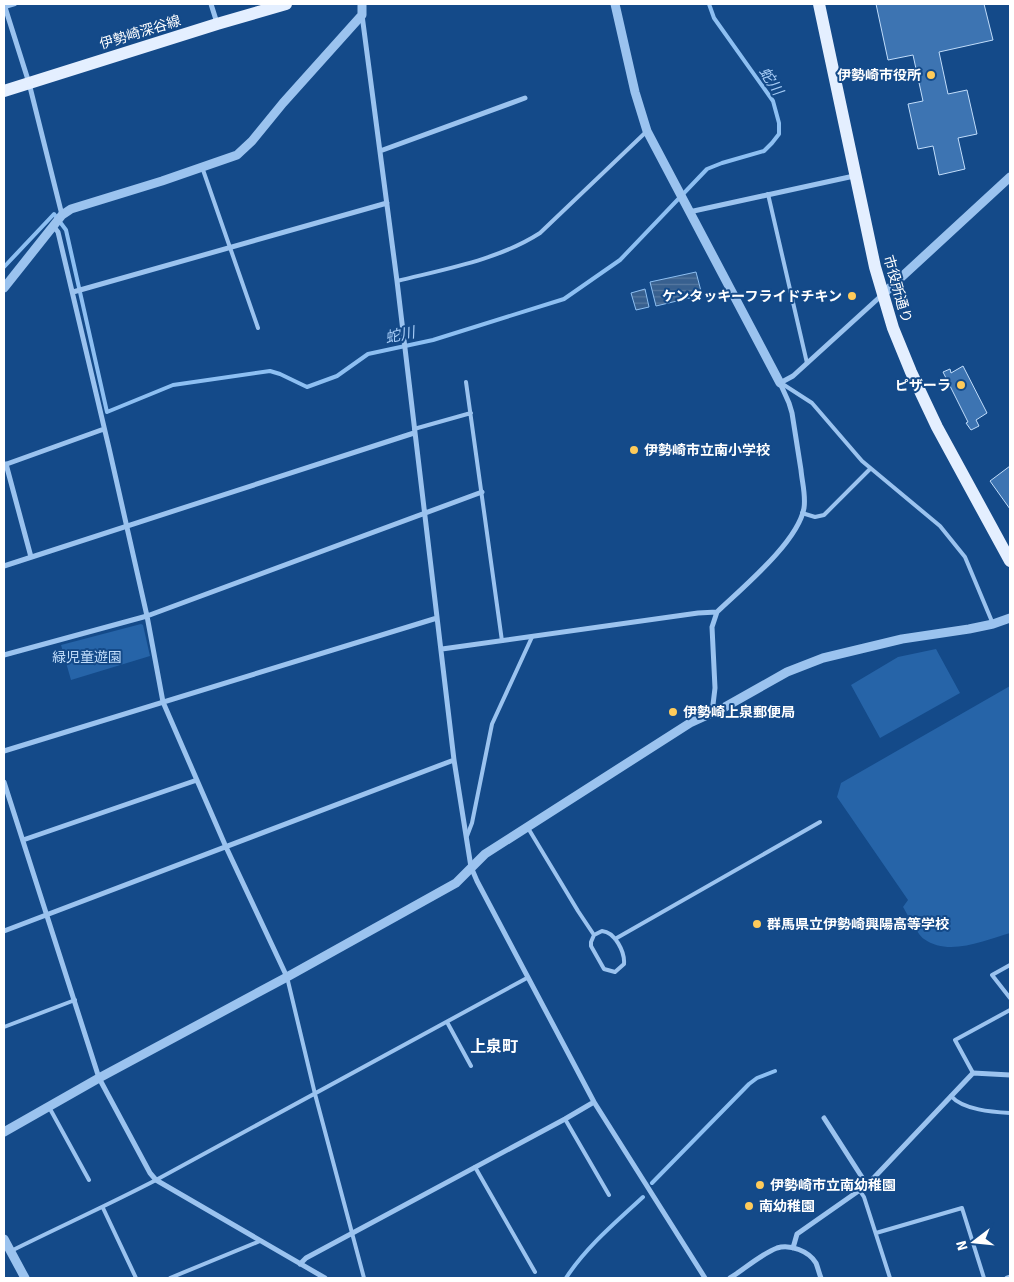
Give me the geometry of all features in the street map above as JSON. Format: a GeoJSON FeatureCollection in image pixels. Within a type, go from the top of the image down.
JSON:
{"type":"FeatureCollection","features":[{"type":"Feature","properties":{"kind":"main road","name":"伊勢崎深谷線"},"geometry":{"type":"LineString","coordinates":[[4,91],[286,4]]}},
{"type":"Feature","properties":{"kind":"main road","name":"市役所通り"},"geometry":{"type":"LineString","coordinates":[[818,4],[882,295],[922,397],[1010,561]]}},
{"type":"Feature","properties":{"kind":"street"},"geometry":{"type":"LineString","coordinates":[[211,4],[217,24]]}},
{"type":"Feature","properties":{"kind":"street"},"geometry":{"type":"LineString","coordinates":[[362,4],[454,760],[471,867],[527,978],[594,1102],[705,1278]]}},
{"type":"Feature","properties":{"kind":"street"},"geometry":{"type":"LineString","coordinates":[[615,4],[635,92],[647,131],[790,403],[804,492],[802,513],[797,528],[763,568],[717,612],[712,627],[715,688],[712,713]]}},
{"type":"Feature","properties":{"kind":"street"},"geometry":{"type":"LineString","coordinates":[[5,5],[29,83],[62,215]]}},
{"type":"Feature","properties":{"kind":"street"},"geometry":{"type":"LineString","coordinates":[[4,288],[62,215],[71,209],[237,155],[252,142],[283,103],[362,15]]}},
{"type":"Feature","properties":{"kind":"street"},"geometry":{"type":"LineString","coordinates":[[380,151],[524,98]]}},
{"type":"Feature","properties":{"kind":"street"},"geometry":{"type":"LineString","coordinates":[[687,208],[856,176]]}},
{"type":"Feature","properties":{"kind":"street"},"geometry":{"type":"LineString","coordinates":[[780,383],[793,376],[1010,178]]}},
{"type":"Feature","properties":{"kind":"street"},"geometry":{"type":"LineString","coordinates":[[73,292],[387,203]]}},
{"type":"Feature","properties":{"kind":"street"},"geometry":{"type":"LineString","coordinates":[[54,226],[58,232],[73,292],[146,616],[163,702],[226,847],[288,978]]}},
{"type":"Feature","properties":{"kind":"street"},"geometry":{"type":"LineString","coordinates":[[31,557],[5,464],[104,429]]}},
{"type":"Feature","properties":{"kind":"street"},"geometry":{"type":"LineString","coordinates":[[4,566],[414,431]]}},
{"type":"Feature","properties":{"kind":"street"},"geometry":{"type":"LineString","coordinates":[[4,656],[146,616],[482,492]]}},
{"type":"Feature","properties":{"kind":"street"},"geometry":{"type":"LineString","coordinates":[[442,649],[698,613],[717,612]]}},
{"type":"Feature","properties":{"kind":"street"},"geometry":{"type":"LineString","coordinates":[[4,751],[437,618]]}},
{"type":"Feature","properties":{"kind":"street"},"geometry":{"type":"LineString","coordinates":[[4,1132],[99,1078],[288,978],[456,883],[485,854],[690,723],[788,672],[823,658],[902,639],[993,624],[1010,618]]}},
{"type":"Feature","properties":{"kind":"street"},"geometry":{"type":"LineString","coordinates":[[4,931],[454,760]]}},
{"type":"Feature","properties":{"kind":"street"},"geometry":{"type":"LineString","coordinates":[[23,840],[197,780]]}},
{"type":"Feature","properties":{"kind":"street"},"geometry":{"type":"LineString","coordinates":[[4,782],[99,1078],[150,1174],[156,1180],[325,1278]]}},
{"type":"Feature","properties":{"kind":"street"},"geometry":{"type":"LineString","coordinates":[[793,1248],[797,1234],[867,1185],[973,1073],[1010,1075]]}},
{"type":"Feature","properties":{"kind":"street"},"geometry":{"type":"LineString","coordinates":[[300,1264],[306,1258],[594,1102]]}},
{"type":"Feature","properties":{"kind":"street"},"geometry":{"type":"LineString","coordinates":[[824,1118],[867,1185]]}},
{"type":"Feature","properties":{"kind":"street"},"geometry":{"type":"LineString","coordinates":[[4,1239],[25,1278]]}},
{"type":"Feature","properties":{"kind":"street"},"geometry":{"type":"LineString","coordinates":[[730,1278],[778,1248],[793,1248],[804,1251],[816,1263],[821,1278]]}},
{"type":"Feature","properties":{"kind":"lane"},"geometry":{"type":"LineString","coordinates":[[5,5],[15,4]]}},
{"type":"Feature","properties":{"kind":"lane"},"geometry":{"type":"LineString","coordinates":[[397,281],[473,262],[526,242],[540,233],[647,131]]}},
{"type":"Feature","properties":{"kind":"lane"},"geometry":{"type":"LineString","coordinates":[[202,167],[258,328]]}},
{"type":"Feature","properties":{"kind":"lane"},"geometry":{"type":"LineString","coordinates":[[768,194],[807,363]]}},
{"type":"Feature","properties":{"kind":"lane"},"geometry":{"type":"LineString","coordinates":[[466,382],[502,641]]}},
{"type":"Feature","properties":{"kind":"lane"},"geometry":{"type":"LineString","coordinates":[[780,383],[812,403],[862,462],[940,526],[966,557],[993,624]]}},
{"type":"Feature","properties":{"kind":"lane"},"geometry":{"type":"LineString","coordinates":[[414,431],[471,414]]}},
{"type":"Feature","properties":{"kind":"lane"},"geometry":{"type":"LineString","coordinates":[[802,513],[815,517],[824,515],[870,469]]}},
{"type":"Feature","properties":{"kind":"lane"},"geometry":{"type":"LineString","coordinates":[[466,838],[472,823],[492,724],[532,637]]}},
{"type":"Feature","properties":{"kind":"lane"},"geometry":{"type":"LineString","coordinates":[[615,939],[820,822]]}},
{"type":"Feature","properties":{"kind":"lane"},"geometry":{"type":"LineString","coordinates":[[527,827],[581,917],[594,934]]}},
{"type":"Feature","properties":{"kind":"lane"},"geometry":{"type":"LineString","coordinates":[[606,931],[610,933],[615,939],[624,960],[622,967],[612,972],[604,969],[591,946],[594,934],[606,931]]}},
{"type":"Feature","properties":{"kind":"lane"},"geometry":{"type":"LineString","coordinates":[[1010,965],[992,975],[1010,998]]}},
{"type":"Feature","properties":{"kind":"lane"},"geometry":{"type":"LineString","coordinates":[[288,978],[315,1094],[364,1278]]}},
{"type":"Feature","properties":{"kind":"lane"},"geometry":{"type":"LineString","coordinates":[[10,1251],[80,1216],[103,1208],[527,978]]}},
{"type":"Feature","properties":{"kind":"lane"},"geometry":{"type":"LineString","coordinates":[[4,1027],[74,1000]]}},
{"type":"Feature","properties":{"kind":"lane"},"geometry":{"type":"LineString","coordinates":[[973,1073],[956,1040],[1010,1010]]}},
{"type":"Feature","properties":{"kind":"lane"},"geometry":{"type":"LineString","coordinates":[[447,1022],[472,1066]]}},
{"type":"Feature","properties":{"kind":"lane"},"geometry":{"type":"LineString","coordinates":[[951,1096],[955,1101],[963,1104],[992,1112],[1010,1113]]}},
{"type":"Feature","properties":{"kind":"lane"},"geometry":{"type":"LineString","coordinates":[[49,1107],[89,1180]]}},
{"type":"Feature","properties":{"kind":"lane"},"geometry":{"type":"LineString","coordinates":[[565,1119],[609,1195]]}},
{"type":"Feature","properties":{"kind":"lane"},"geometry":{"type":"LineString","coordinates":[[475,1167],[535,1272]]}},
{"type":"Feature","properties":{"kind":"lane"},"geometry":{"type":"LineString","coordinates":[[860,1191],[864,1197],[890,1278]]}},
{"type":"Feature","properties":{"kind":"lane"},"geometry":{"type":"LineString","coordinates":[[103,1208],[136,1278]]}},
{"type":"Feature","properties":{"kind":"lane"},"geometry":{"type":"LineString","coordinates":[[876,1233],[962,1208],[984,1278]]}},
{"type":"Feature","properties":{"kind":"lane"},"geometry":{"type":"LineString","coordinates":[[170,1278],[260,1241]]}},
{"type":"Feature","properties":{"kind":"green space","name":"緑児童遊園"},"geometry":{"type":"Polygon","coordinates":[[[143,625],[150,656],[71,680],[61,645],[143,625]]]}},
{"type":"Feature","properties":{"kind":"green space"},"geometry":{"type":"Polygon","coordinates":[[[936,649],[960,693],[880,738],[851,685],[898,657],[936,649]]]}},
{"type":"Feature","properties":{"kind":"green space"},"geometry":{"type":"Polygon","coordinates":[[[1010,686],[1010,933],[978,943],[944,947],[921,937],[903,907],[908,900],[837,797],[841,783],[1010,686]]]}},
{"type":"Feature","properties":{"kind":"shaded area"},"geometry":{"type":"Polygon","coordinates":[[[696,272],[702,295],[656,306],[650,282],[696,272]]]}},
{"type":"Feature","properties":{"kind":"shaded area"},"geometry":{"type":"Polygon","coordinates":[[[645,289],[649,307],[636,310],[631,293],[645,289]]]}},
{"type":"Feature","properties":{"kind":"building","name":"伊勢崎市役所"},"geometry":{"type":"Polygon","coordinates":[[[876,4],[984,4],[993,40],[939,52],[948,94],[967,90],[977,134],[958,138],[965,169],[939,175],[933,146],[918,149],[908,104],[923,101],[913,55],[888,60],[876,4]]]}},
{"type":"Feature","properties":{"kind":"building"},"geometry":{"type":"Polygon","coordinates":[[[963,366],[987,413],[976,420],[979,426],[971,430],[943,372],[950,369],[951,373],[963,366]]]}},
{"type":"Feature","properties":{"kind":"building"},"geometry":{"type":"Polygon","coordinates":[[[1010,466],[1010,509],[990,481],[1010,466]]]}},
{"type":"Feature","properties":{"kind":"waterway","name":"蛇川"},"geometry":{"type":"LineString","coordinates":[[4,267],[54,214],[66,230],[107,412],[173,385],[270,371],[307,387],[337,376],[368,354],[433,340],[564,299],[620,260],[707,169],[764,151],[779,134],[779,123],[773,101],[714,18],[709,4]]}},
{"type":"Feature","properties":{"kind":"waterway"},"geometry":{"type":"LineString","coordinates":[[652,1183],[749,1084],[757,1078],[775,1071]]}},
{"type":"Feature","properties":{"kind":"waterway"},"geometry":{"type":"LineString","coordinates":[[566,1278],[592,1245],[643,1197]]}},
{"type":"Feature","properties":{"kind":"place","name":"伊勢崎市役所"},"geometry":{"type":"Point","coordinates":[931,75]}},
{"type":"Feature","properties":{"kind":"place","name":"ケンタッキーフライドチキン"},"geometry":{"type":"Point","coordinates":[852,296]}},
{"type":"Feature","properties":{"kind":"place","name":"ピザーラ"},"geometry":{"type":"Point","coordinates":[961,385]}},
{"type":"Feature","properties":{"kind":"place","name":"伊勢崎市立南小学校"},"geometry":{"type":"Point","coordinates":[634,450]}},
{"type":"Feature","properties":{"kind":"place","name":"伊勢崎上泉郵便局"},"geometry":{"type":"Point","coordinates":[673,712]}},
{"type":"Feature","properties":{"kind":"place","name":"群馬県立伊勢崎興陽高等学校"},"geometry":{"type":"Point","coordinates":[757,924]}},
{"type":"Feature","properties":{"kind":"place","name":"伊勢崎市立南幼稚園"},"geometry":{"type":"Point","coordinates":[760,1185]}},
{"type":"Feature","properties":{"kind":"place","name":"南幼稚園"},"geometry":{"type":"Point","coordinates":[749,1206]}},
{"type":"Feature","properties":{"kind":"district","name":"上泉町"},"geometry":{"type":"Point","coordinates":[494,1046]}}]}
